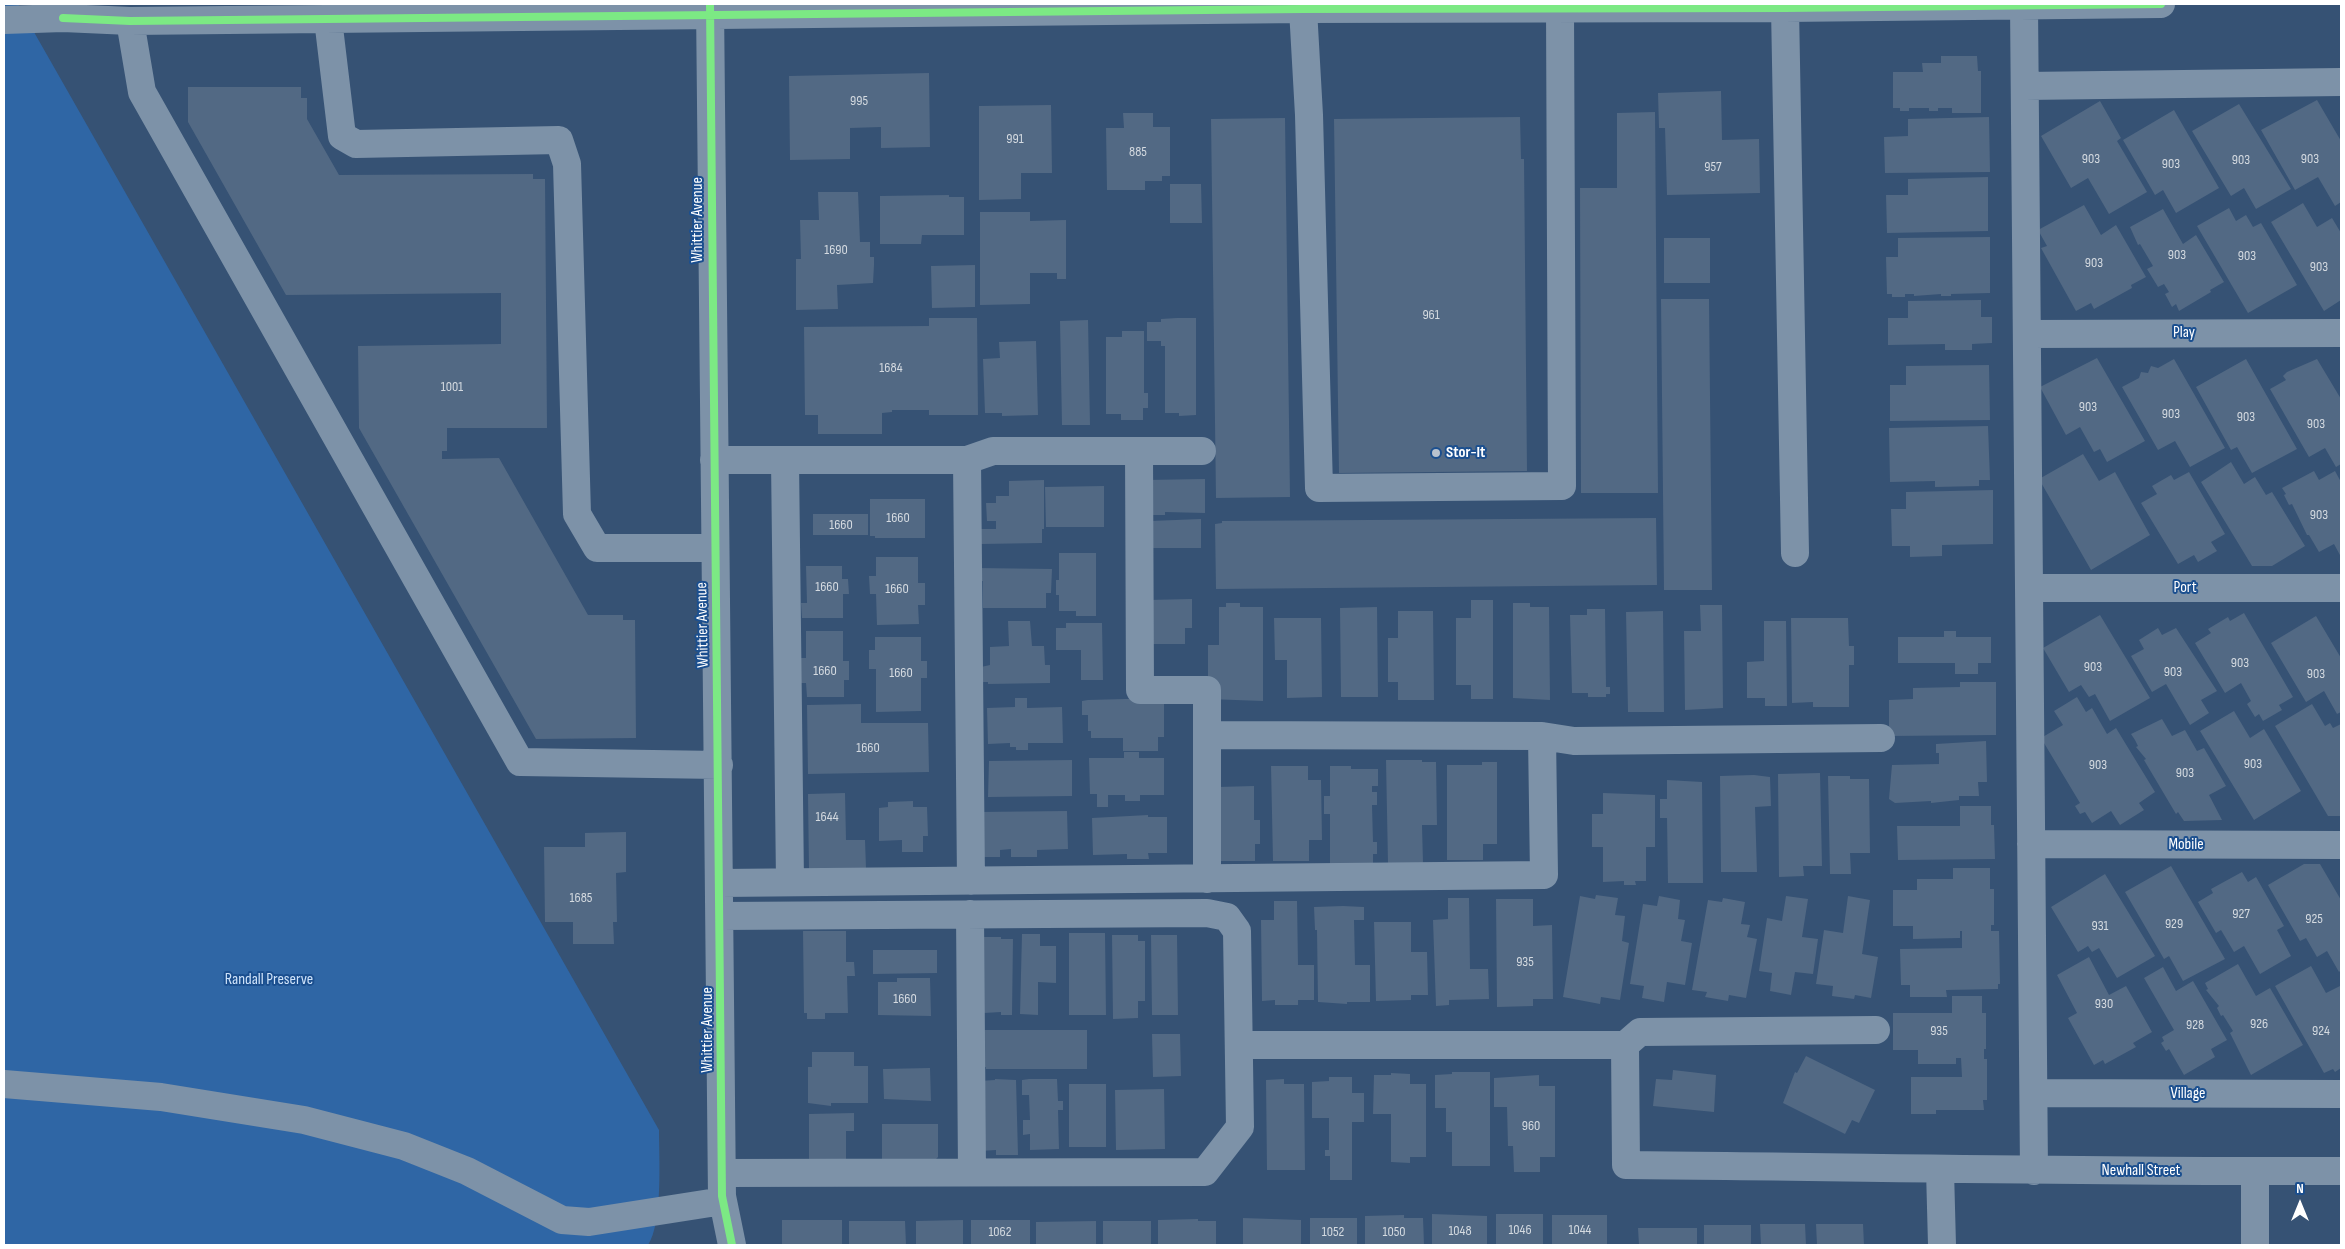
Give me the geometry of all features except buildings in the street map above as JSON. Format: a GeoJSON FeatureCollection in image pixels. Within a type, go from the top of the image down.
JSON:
{"type":"FeatureCollection","features":[{"type":"Feature","properties":{"kind":"street"},"geometry":{"type":"LineString","coordinates":[[4,20],[60,11],[130,21],[328,19],[710,9],[1303,9],[1407,7],[1560,9],[2161,4]]}},
{"type":"Feature","properties":{"kind":"street"},"geometry":{"type":"LineString","coordinates":[[2027,5],[2025,86],[2034,1171]]}},
{"type":"Feature","properties":{"kind":"street"},"geometry":{"type":"LineString","coordinates":[[1785,8],[1795,553]]}},
{"type":"Feature","properties":{"kind":"street","name":"Whittier Avenue"},"geometry":{"type":"LineString","coordinates":[[710,9],[715,548],[721,883],[722,1173],[724,1201],[732,1245]]}},
{"type":"Feature","properties":{"kind":"street"},"geometry":{"type":"LineString","coordinates":[[1303,9],[1309,116],[1319,488],[1329,488],[1562,486],[1560,9]]}},
{"type":"Feature","properties":{"kind":"street"},"geometry":{"type":"LineString","coordinates":[[328,19],[342,136],[356,144],[558,140],[567,164],[577,514],[597,548],[715,548]]}},
{"type":"Feature","properties":{"kind":"street"},"geometry":{"type":"LineString","coordinates":[[130,21],[142,92],[520,762],[719,765]]}},
{"type":"Feature","properties":{"kind":"street"},"geometry":{"type":"LineString","coordinates":[[2025,86],[2341,82]]}},
{"type":"Feature","properties":{"kind":"street","name":"Play"},"geometry":{"type":"LineString","coordinates":[[2027,334],[2341,333]]}},
{"type":"Feature","properties":{"kind":"street"},"geometry":{"type":"LineString","coordinates":[[714,460],[967,460],[993,451],[1202,451]]}},
{"type":"Feature","properties":{"kind":"street"},"geometry":{"type":"LineString","coordinates":[[1139,451],[1140,690],[1207,690],[1207,879]]}},
{"type":"Feature","properties":{"kind":"street"},"geometry":{"type":"LineString","coordinates":[[785,460],[790,882]]}},
{"type":"Feature","properties":{"kind":"street"},"geometry":{"type":"LineString","coordinates":[[967,460],[971,881]]}},
{"type":"Feature","properties":{"kind":"street","name":"Port"},"geometry":{"type":"LineString","coordinates":[[2029,588],[2341,588]]}},
{"type":"Feature","properties":{"kind":"street"},"geometry":{"type":"LineString","coordinates":[[1207,735],[1542,736],[1574,741],[1881,738]]}},
{"type":"Feature","properties":{"kind":"street"},"geometry":{"type":"LineString","coordinates":[[721,883],[1544,875],[1542,736]]}},
{"type":"Feature","properties":{"kind":"street","name":"Mobile"},"geometry":{"type":"LineString","coordinates":[[2032,844],[2341,845]]}},
{"type":"Feature","properties":{"kind":"street"},"geometry":{"type":"LineString","coordinates":[[721,916],[1207,913],[1227,917],[1237,932],[1240,1045],[1240,1127],[1205,1172],[722,1173]]}},
{"type":"Feature","properties":{"kind":"street"},"geometry":{"type":"LineString","coordinates":[[970,914],[972,1172]]}},
{"type":"Feature","properties":{"kind":"street"},"geometry":{"type":"LineString","coordinates":[[1240,1045],[1625,1045],[1640,1032],[1876,1030]]}},
{"type":"Feature","properties":{"kind":"street","name":"Newhall Street"},"geometry":{"type":"LineString","coordinates":[[1625,1045],[1626,1165],[1892,1167],[1940,1170],[2034,1171],[2341,1170]]}},
{"type":"Feature","properties":{"kind":"street"},"geometry":{"type":"LineString","coordinates":[[4,1084],[161,1097],[304,1120],[404,1146],[467,1171],[562,1220],[589,1222],[724,1201]]}},
{"type":"Feature","properties":{"kind":"street","name":"Village"},"geometry":{"type":"LineString","coordinates":[[2034,1094],[2341,1094]]}},
{"type":"Feature","properties":{"kind":"street"},"geometry":{"type":"LineString","coordinates":[[1940,1170],[1942,1245]]}},
{"type":"Feature","properties":{"kind":"street"},"geometry":{"type":"LineString","coordinates":[[2255,1171],[2255,1245]]}},
{"type":"Feature","properties":{"kind":"green space","name":"Randall Preserve"},"geometry":{"type":"Polygon","coordinates":[[[4,4],[18,4],[659,1130],[658,1206],[653,1235],[648,1245],[4,1245],[4,4]]]}},
{"type":"Feature","properties":{"kind":"cycle path"},"geometry":{"type":"LineString","coordinates":[[710,4],[722,1196],[732,1245]]}},
{"type":"Feature","properties":{"kind":"cycle path"},"geometry":{"type":"LineString","coordinates":[[63,18],[130,21],[1303,9],[1785,8],[2161,4]]}},
{"type":"Feature","properties":{"kind":"place","name":"Stor-It"},"geometry":{"type":"Point","coordinates":[1436,453]}}]}
